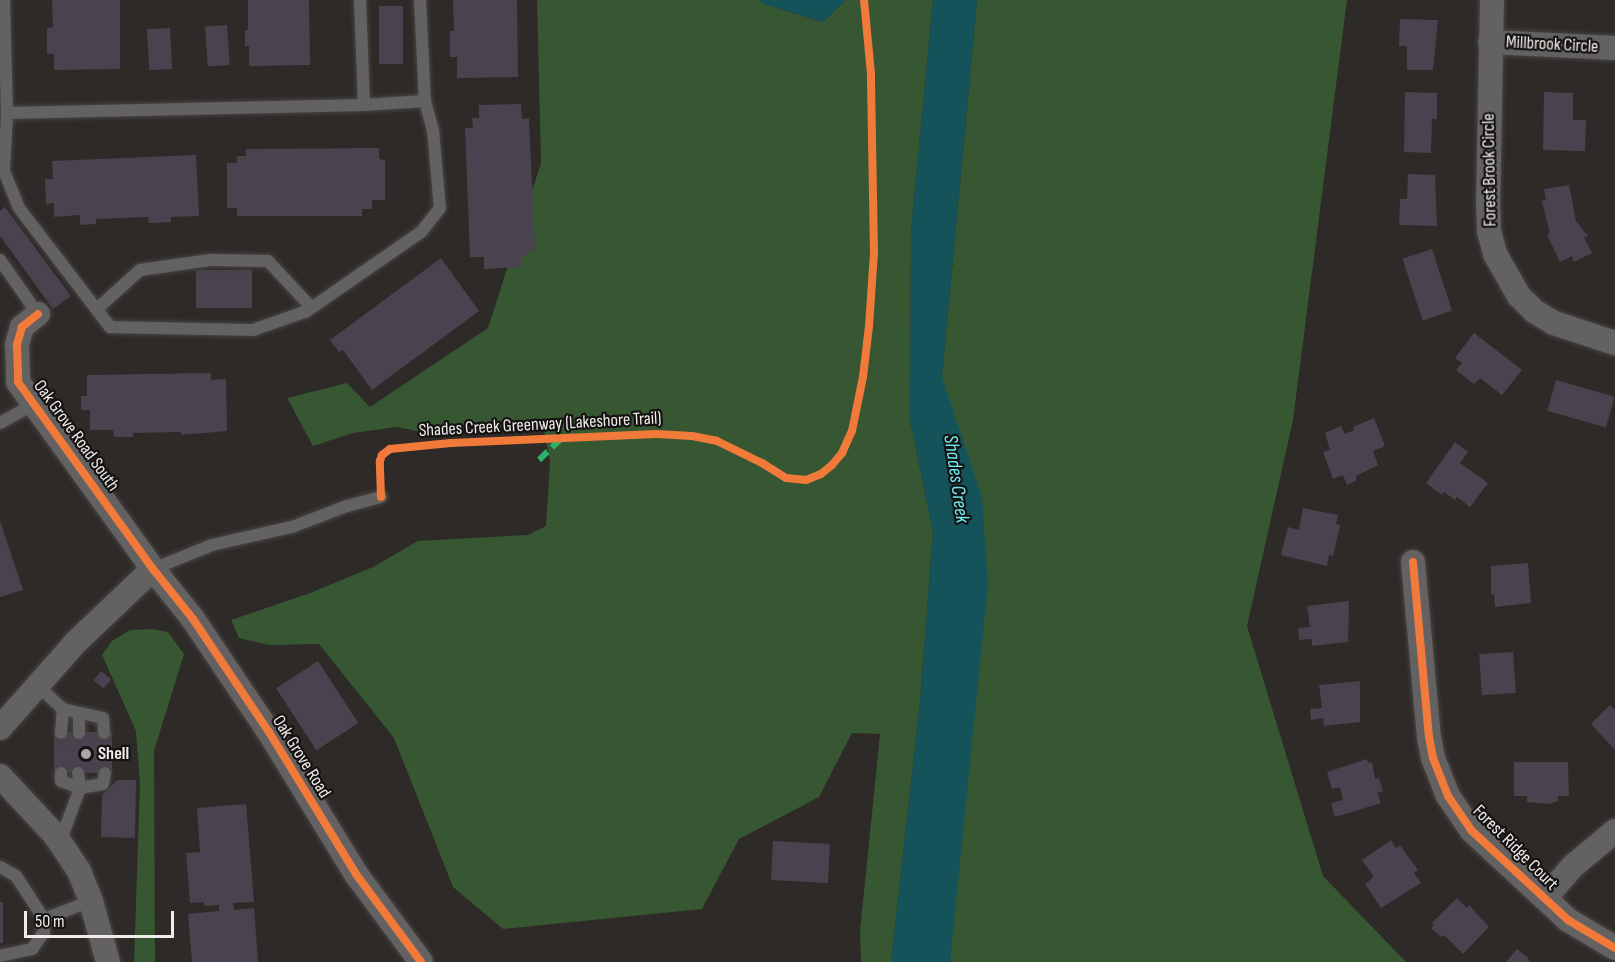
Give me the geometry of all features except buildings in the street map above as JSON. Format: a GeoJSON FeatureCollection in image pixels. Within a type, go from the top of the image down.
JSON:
{"type":"FeatureCollection","features":[{"type":"Feature","properties":{"kind":"street","name":"Forest Brook Circle"},"geometry":{"type":"LineString","coordinates":[[1491,0],[1488,200],[1490,231],[1495,254],[1505,276],[1519,296],[1534,311],[1554,323],[1615,343]]}},
{"type":"Feature","properties":{"kind":"street","name":"Millbrook Circle"},"geometry":{"type":"LineString","coordinates":[[1490,42],[1615,48]]}},
{"type":"Feature","properties":{"kind":"street","name":"Oak Grove Road South"},"geometry":{"type":"LineString","coordinates":[[38,314],[22,327],[9,358],[18,382],[153,569]]}},
{"type":"Feature","properties":{"kind":"street","name":"Forest Ridge Court"},"geometry":{"type":"LineString","coordinates":[[1413,562],[1429,737],[1440,778],[1448,796],[1472,831],[1568,920],[1615,948]]}},
{"type":"Feature","properties":{"kind":"street"},"geometry":{"type":"LineString","coordinates":[[0,728],[76,642],[153,569]]}},
{"type":"Feature","properties":{"kind":"street","name":"Oak Grove Road"},"geometry":{"type":"LineString","coordinates":[[153,569],[193,619],[269,732],[356,874],[421,962]]}},
{"type":"Feature","properties":{"kind":"street"},"geometry":{"type":"LineString","coordinates":[[0,776],[60,843],[79,871],[91,901],[108,962]]}},
{"type":"Feature","properties":{"kind":"street"},"geometry":{"type":"LineString","coordinates":[[1545,898],[1573,866],[1615,831]]}},
{"type":"Feature","properties":{"kind":"lane"},"geometry":{"type":"LineString","coordinates":[[4,0],[7,113],[4,171],[19,208],[98,308],[110,327],[183,331],[253,330],[312,308],[421,232],[440,208],[433,130],[425,101],[420,0]]}},
{"type":"Feature","properties":{"kind":"lane"},"geometry":{"type":"LineString","coordinates":[[360,0],[364,105]]}},
{"type":"Feature","properties":{"kind":"lane"},"geometry":{"type":"LineString","coordinates":[[7,113],[364,105],[425,101]]}},
{"type":"Feature","properties":{"kind":"lane"},"geometry":{"type":"LineString","coordinates":[[0,260],[38,314]]}},
{"type":"Feature","properties":{"kind":"lane"},"geometry":{"type":"LineString","coordinates":[[98,308],[140,270],[210,260],[268,261],[312,308]]}},
{"type":"Feature","properties":{"kind":"lane"},"geometry":{"type":"LineString","coordinates":[[0,423],[34,404]]}},
{"type":"Feature","properties":{"kind":"lane"},"geometry":{"type":"LineString","coordinates":[[153,569],[212,545],[292,527],[381,496]]}},
{"type":"Feature","properties":{"kind":"lane"},"geometry":{"type":"LineString","coordinates":[[38,686],[63,709],[103,718],[104,733]]}},
{"type":"Feature","properties":{"kind":"lane"},"geometry":{"type":"LineString","coordinates":[[61,733],[63,709]]}},
{"type":"Feature","properties":{"kind":"lane"},"geometry":{"type":"LineString","coordinates":[[79,713],[79,733]]}},
{"type":"Feature","properties":{"kind":"lane"},"geometry":{"type":"LineString","coordinates":[[61,773],[61,782],[80,788],[103,784],[105,773]]}},
{"type":"Feature","properties":{"kind":"lane"},"geometry":{"type":"LineString","coordinates":[[60,843],[80,788],[78,773]]}},
{"type":"Feature","properties":{"kind":"lane"},"geometry":{"type":"LineString","coordinates":[[0,867],[16,876],[44,920],[44,932],[32,949],[0,956]]}},
{"type":"Feature","properties":{"kind":"lane"},"geometry":{"type":"LineString","coordinates":[[44,920],[91,901]]}},
{"type":"Feature","properties":{"kind":"green space"},"geometry":{"type":"Polygon","coordinates":[[[537,0],[759,0],[764,4],[823,22],[846,0],[933,0],[911,231],[910,419],[933,532],[920,703],[891,962],[861,962],[860,931],[880,734],[852,733],[819,797],[739,839],[702,909],[503,929],[453,887],[394,738],[319,644],[269,645],[239,638],[231,620],[310,593],[373,567],[418,541],[528,535],[546,526],[550,462],[542,419],[442,436],[397,427],[353,433],[313,446],[287,398],[347,383],[370,407],[488,328],[541,163],[537,0]]]}},
{"type":"Feature","properties":{"kind":"green space"},"geometry":{"type":"Polygon","coordinates":[[[977,0],[1347,0],[1293,420],[1247,626],[1323,876],[1406,962],[950,962],[956,884],[942,377],[977,0]]]}},
{"type":"Feature","properties":{"kind":"green space"},"geometry":{"type":"Polygon","coordinates":[[[152,629],[168,632],[184,654],[154,751],[155,962],[134,962],[140,783],[136,731],[102,655],[112,641],[130,630],[152,629]]]}},
{"type":"Feature","properties":{"kind":"water"},"geometry":{"type":"Polygon","coordinates":[[[759,0],[846,0],[823,22],[764,4],[759,0]]]}},
{"type":"Feature","properties":{"kind":"water","name":"Shades Creek"},"geometry":{"type":"Polygon","coordinates":[[[933,0],[977,0],[942,377],[982,497],[988,584],[950,962],[891,962],[920,703],[933,532],[910,419],[911,231],[933,0]]]}},
{"type":"Feature","properties":{"kind":"marked path"},"geometry":{"type":"LineString","coordinates":[[539,460],[562,438]]}},
{"type":"Feature","properties":{"kind":"cycle path","name":"Shades Creek Greenway (Lakeshore Trail)"},"geometry":{"type":"LineString","coordinates":[[381,497],[380,461],[382,455],[390,449],[451,443],[656,434],[692,436],[717,441],[762,463],[786,478],[806,480],[821,474],[832,465],[842,453],[852,431],[863,377],[869,326],[874,253],[871,74],[864,0]]}},
{"type":"Feature","properties":{"kind":"cycle path"},"geometry":{"type":"LineString","coordinates":[[38,314],[22,327],[17,345],[18,382],[153,569],[193,619],[269,732],[356,874],[421,962]]}},
{"type":"Feature","properties":{"kind":"cycle path"},"geometry":{"type":"LineString","coordinates":[[1413,562],[1429,737],[1433,758],[1448,796],[1472,831],[1568,920],[1615,948]]}},
{"type":"Feature","properties":{"kind":"place","name":"Shell"},"geometry":{"type":"Point","coordinates":[86,754]}}]}
